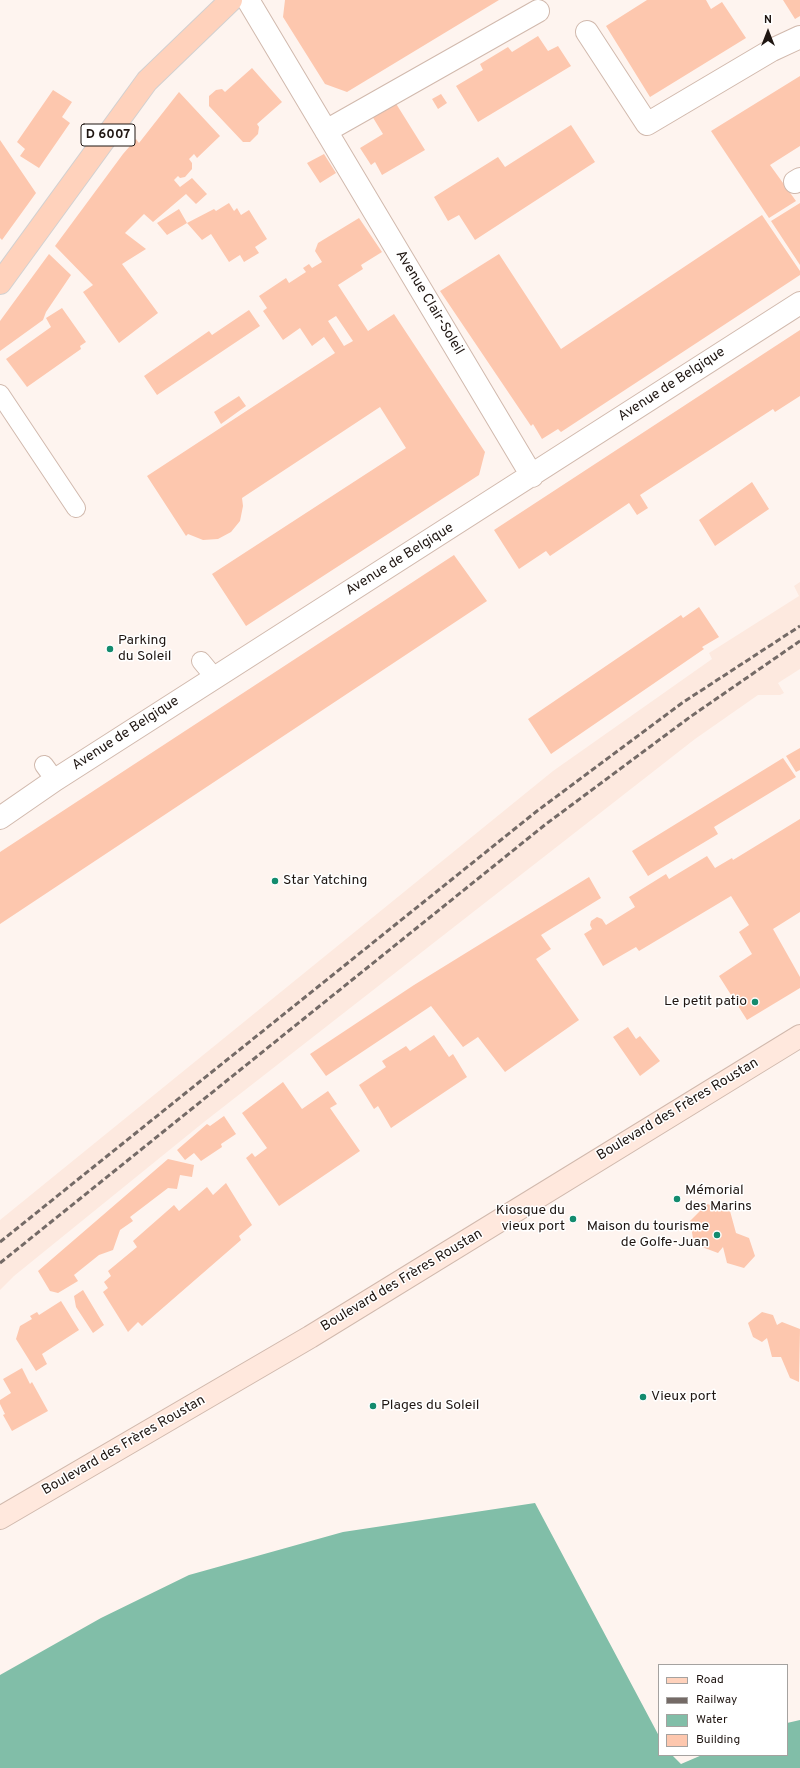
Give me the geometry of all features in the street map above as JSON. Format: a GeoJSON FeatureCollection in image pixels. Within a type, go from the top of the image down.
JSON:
{"type":"FeatureCollection","features":[{"type":"Feature","properties":{"kind":"main road","name":"D 6007"},"geometry":{"type":"LineString","coordinates":[[0,283],[147,81],[231,0]]}},
{"type":"Feature","properties":{"kind":"main road","name":"Boulevard des Frères Roustan"},"geometry":{"type":"LineString","coordinates":[[0,1518],[310,1337],[800,1036]]}},
{"type":"Feature","properties":{"kind":"street","name":"Avenue Clair-Soleil"},"geometry":{"type":"LineString","coordinates":[[248,0],[532,476]]}},
{"type":"Feature","properties":{"kind":"street"},"geometry":{"type":"LineString","coordinates":[[326,131],[538,12]]}},
{"type":"Feature","properties":{"kind":"street"},"geometry":{"type":"LineString","coordinates":[[587,32],[647,124],[772,50],[800,37]]}},
{"type":"Feature","properties":{"kind":"street","name":"Avenue de Belgique"},"geometry":{"type":"LineString","coordinates":[[0,818],[49,773],[208,669],[532,476],[800,303]]}},
{"type":"Feature","properties":{"kind":"lane"},"geometry":{"type":"LineString","coordinates":[[0,394],[76,508]]}},
{"type":"Feature","properties":{"kind":"shaded area"},"geometry":{"type":"Polygon","coordinates":[[[800,582],[800,669],[778,683],[784,693],[780,695],[758,695],[695,739],[204,1122],[14,1276],[0,1290],[0,1220],[553,771],[712,659],[709,653],[799,596],[794,586],[800,582]]]}},
{"type":"Feature","properties":{"kind":"water"},"geometry":{"type":"Polygon","coordinates":[[[535,1503],[658,1734],[658,1756],[673,1756],[681,1764],[700,1756],[788,1756],[788,1723],[800,1720],[800,1768],[0,1768],[0,1675],[101,1618],[189,1575],[343,1532],[535,1503]]]}},
{"type":"Feature","properties":{"kind":"building"},"geometry":{"type":"Polygon","coordinates":[[[285,0],[499,0],[347,92],[325,84],[283,17],[285,0]]]}},
{"type":"Feature","properties":{"kind":"building"},"geometry":{"type":"Polygon","coordinates":[[[647,0],[706,0],[711,9],[722,2],[746,38],[650,97],[606,26],[647,0]]]}},
{"type":"Feature","properties":{"kind":"building"},"geometry":{"type":"Polygon","coordinates":[[[783,0],[800,0],[800,16],[795,19],[783,0]]]}},
{"type":"Feature","properties":{"kind":"building"},"geometry":{"type":"Polygon","coordinates":[[[538,36],[548,51],[558,46],[571,66],[478,122],[456,86],[483,70],[480,64],[508,47],[512,52],[538,36]]]}},
{"type":"Feature","properties":{"kind":"building"},"geometry":{"type":"Polygon","coordinates":[[[252,68],[282,102],[257,124],[259,127],[258,134],[250,142],[243,142],[209,106],[209,96],[216,90],[222,89],[225,92],[252,68]]]}},
{"type":"Feature","properties":{"kind":"building"},"geometry":{"type":"Polygon","coordinates":[[[800,76],[800,146],[770,165],[796,201],[769,218],[711,131],[800,76]]]}},
{"type":"Feature","properties":{"kind":"building"},"geometry":{"type":"Polygon","coordinates":[[[53,90],[72,102],[62,117],[70,123],[39,168],[20,156],[25,149],[17,142],[53,90]]]}},
{"type":"Feature","properties":{"kind":"building"},"geometry":{"type":"Polygon","coordinates":[[[179,92],[220,136],[197,158],[194,154],[189,159],[192,163],[192,169],[185,177],[180,178],[178,176],[174,180],[180,187],[192,178],[207,194],[196,204],[186,194],[153,222],[144,214],[125,233],[146,249],[122,264],[158,313],[119,343],[83,292],[93,285],[55,246],[123,154],[136,139],[139,143],[179,92]]]}},
{"type":"Feature","properties":{"kind":"building"},"geometry":{"type":"Polygon","coordinates":[[[441,94],[447,103],[438,109],[432,99],[441,94]]]}},
{"type":"Feature","properties":{"kind":"building"},"geometry":{"type":"Polygon","coordinates":[[[395,102],[425,150],[382,175],[375,162],[371,165],[360,148],[383,134],[372,116],[395,102]]]}},
{"type":"Feature","properties":{"kind":"building"},"geometry":{"type":"Polygon","coordinates":[[[571,125],[595,162],[475,240],[459,215],[448,221],[434,197],[498,157],[505,167],[571,125]]]}},
{"type":"Feature","properties":{"kind":"building"},"geometry":{"type":"Polygon","coordinates":[[[0,140],[36,193],[2,240],[0,238],[0,140]]]}},
{"type":"Feature","properties":{"kind":"building"},"geometry":{"type":"Polygon","coordinates":[[[324,154],[336,173],[320,183],[307,163],[324,154]]]}},
{"type":"Feature","properties":{"kind":"building"},"geometry":{"type":"Polygon","coordinates":[[[229,203],[234,211],[237,208],[241,215],[249,210],[267,239],[255,247],[259,253],[244,262],[240,255],[229,262],[211,234],[202,240],[187,223],[214,209],[216,211],[229,203]]]}},
{"type":"Feature","properties":{"kind":"building"},"geometry":{"type":"Polygon","coordinates":[[[800,203],[800,265],[771,221],[800,203]]]}},
{"type":"Feature","properties":{"kind":"building"},"geometry":{"type":"Polygon","coordinates":[[[179,209],[187,223],[167,235],[157,223],[179,209]]]}},
{"type":"Feature","properties":{"kind":"building"},"geometry":{"type":"Polygon","coordinates":[[[762,215],[800,271],[800,275],[561,432],[558,429],[542,439],[533,424],[531,426],[440,291],[499,254],[561,349],[762,215]]]}},
{"type":"Feature","properties":{"kind":"building"},"geometry":{"type":"Polygon","coordinates":[[[359,218],[382,252],[361,265],[363,269],[338,285],[368,331],[394,314],[485,452],[479,475],[246,626],[212,574],[406,448],[380,407],[242,498],[243,506],[240,521],[231,532],[218,539],[203,540],[188,534],[186,536],[147,476],[335,353],[324,337],[312,346],[300,328],[283,340],[263,311],[267,308],[259,296],[286,278],[289,283],[306,272],[303,268],[309,264],[312,268],[322,262],[315,251],[318,243],[359,218]],[[336,316],[328,321],[344,346],[353,341],[336,316]]]}},
{"type":"Feature","properties":{"kind":"building"},"geometry":{"type":"Polygon","coordinates":[[[49,254],[71,275],[46,312],[43,320],[0,351],[0,321],[49,254]]]}},
{"type":"Feature","properties":{"kind":"building"},"geometry":{"type":"Polygon","coordinates":[[[62,308],[86,342],[80,346],[81,349],[27,387],[6,359],[51,327],[46,318],[62,308]]]}},
{"type":"Feature","properties":{"kind":"building"},"geometry":{"type":"Polygon","coordinates":[[[249,310],[260,326],[157,395],[144,376],[209,331],[212,335],[249,310]]]}},
{"type":"Feature","properties":{"kind":"building"},"geometry":{"type":"Polygon","coordinates":[[[800,330],[800,396],[775,412],[773,409],[640,495],[648,508],[637,515],[629,503],[550,556],[546,551],[519,569],[494,530],[800,330]]]}},
{"type":"Feature","properties":{"kind":"building"},"geometry":{"type":"Polygon","coordinates":[[[239,396],[246,406],[221,424],[214,412],[239,396]]]}},
{"type":"Feature","properties":{"kind":"building"},"geometry":{"type":"Polygon","coordinates":[[[752,482],[769,509],[715,546],[699,520],[752,482]]]}},
{"type":"Feature","properties":{"kind":"building"},"geometry":{"type":"Polygon","coordinates":[[[454,555],[487,601],[0,924],[0,852],[454,555]]]}},
{"type":"Feature","properties":{"kind":"building"},"geometry":{"type":"Polygon","coordinates":[[[699,607],[719,637],[702,647],[704,649],[551,754],[528,719],[681,615],[683,618],[699,607]]]}},
{"type":"Feature","properties":{"kind":"building"},"geometry":{"type":"Polygon","coordinates":[[[800,748],[800,770],[796,772],[786,756],[800,748]]]}},
{"type":"Feature","properties":{"kind":"building"},"geometry":{"type":"Polygon","coordinates":[[[783,758],[796,777],[714,827],[718,834],[648,876],[632,851],[783,758]]]}},
{"type":"Feature","properties":{"kind":"building"},"geometry":{"type":"Polygon","coordinates":[[[800,819],[800,912],[773,929],[800,977],[800,988],[747,1020],[719,976],[752,954],[739,932],[749,925],[731,896],[639,951],[636,947],[603,966],[584,934],[592,929],[590,925],[591,921],[597,917],[602,919],[606,925],[635,907],[629,897],[666,874],[669,879],[707,856],[715,868],[732,858],[733,860],[800,819]]]}},
{"type":"Feature","properties":{"kind":"building"},"geometry":{"type":"Polygon","coordinates":[[[589,877],[601,898],[541,935],[551,949],[536,959],[579,1020],[505,1072],[478,1037],[463,1047],[431,1006],[326,1076],[310,1054],[414,985],[589,877]]]}},
{"type":"Feature","properties":{"kind":"building"},"geometry":{"type":"Polygon","coordinates":[[[628,1027],[636,1039],[640,1036],[660,1061],[640,1076],[613,1037],[628,1027]]]}},
{"type":"Feature","properties":{"kind":"building"},"geometry":{"type":"Polygon","coordinates":[[[434,1035],[449,1057],[453,1054],[467,1077],[391,1128],[378,1106],[374,1109],[359,1085],[386,1067],[382,1061],[406,1046],[410,1051],[434,1035]]]}},
{"type":"Feature","properties":{"kind":"building"},"geometry":{"type":"Polygon","coordinates":[[[283,1082],[302,1109],[328,1091],[337,1104],[330,1108],[360,1151],[279,1206],[246,1158],[252,1153],[255,1157],[267,1148],[242,1113],[283,1082]]]}},
{"type":"Feature","properties":{"kind":"building"},"geometry":{"type":"Polygon","coordinates":[[[224,1116],[236,1134],[221,1144],[222,1147],[201,1161],[194,1153],[185,1160],[177,1150],[207,1124],[210,1126],[224,1116]]]}},
{"type":"Feature","properties":{"kind":"building"},"geometry":{"type":"Polygon","coordinates":[[[168,1159],[194,1165],[192,1177],[180,1175],[177,1189],[168,1188],[130,1217],[133,1221],[120,1230],[113,1250],[99,1255],[74,1275],[78,1281],[58,1293],[50,1291],[38,1271],[168,1159]]]}},
{"type":"Feature","properties":{"kind":"building"},"geometry":{"type":"Polygon","coordinates":[[[226,1183],[252,1225],[239,1236],[241,1240],[142,1326],[138,1322],[128,1332],[103,1292],[108,1288],[104,1282],[111,1276],[108,1271],[137,1247],[133,1241],[174,1205],[179,1211],[207,1187],[213,1195],[226,1183]]]}},
{"type":"Feature","properties":{"kind":"building","name":"Maison du tourisme de Golfe-Juan"},"geometry":{"type":"Polygon","coordinates":[[[707,1204],[730,1211],[736,1233],[749,1238],[755,1256],[744,1268],[727,1263],[723,1247],[718,1253],[694,1244],[690,1221],[707,1204]]]}},
{"type":"Feature","properties":{"kind":"building"},"geometry":{"type":"Polygon","coordinates":[[[83,1290],[104,1325],[93,1333],[76,1307],[74,1296],[83,1290]]]}},
{"type":"Feature","properties":{"kind":"building"},"geometry":{"type":"Polygon","coordinates":[[[61,1301],[79,1330],[42,1354],[47,1364],[36,1371],[16,1339],[20,1326],[32,1319],[30,1316],[37,1312],[39,1315],[61,1301]]]}},
{"type":"Feature","properties":{"kind":"building"},"geometry":{"type":"Polygon","coordinates":[[[762,1312],[773,1315],[777,1325],[782,1322],[800,1329],[799,1382],[790,1378],[781,1357],[772,1357],[767,1338],[762,1342],[753,1337],[748,1323],[762,1312]]]}},
{"type":"Feature","properties":{"kind":"building"},"geometry":{"type":"Polygon","coordinates":[[[22,1368],[30,1384],[32,1382],[48,1411],[12,1431],[3,1415],[5,1414],[0,1404],[0,1400],[11,1393],[3,1379],[22,1368]]]}},
{"type":"Feature","properties":{"kind":"railway"},"geometry":{"type":"LineString","coordinates":[[0,1242],[537,811],[682,703],[800,626]]}},
{"type":"Feature","properties":{"kind":"railway"},"geometry":{"type":"LineString","coordinates":[[0,1263],[546,824],[690,717],[800,641]]}},
{"type":"Feature","properties":{"kind":"place","name":"Parking du Soleil"},"geometry":{"type":"Point","coordinates":[110,649]}},
{"type":"Feature","properties":{"kind":"place","name":"Star Yatching"},"geometry":{"type":"Point","coordinates":[275,881]}},
{"type":"Feature","properties":{"kind":"place","name":"Le petit patio"},"geometry":{"type":"Point","coordinates":[755,1002]}},
{"type":"Feature","properties":{"kind":"place","name":"Mémorial des Marins"},"geometry":{"type":"Point","coordinates":[677,1199]}},
{"type":"Feature","properties":{"kind":"place","name":"Kiosque du vieux port"},"geometry":{"type":"Point","coordinates":[573,1219]}},
{"type":"Feature","properties":{"kind":"place","name":"Maison du tourisme de Golfe-Juan"},"geometry":{"type":"Point","coordinates":[717,1235]}},
{"type":"Feature","properties":{"kind":"place","name":"Vieux port"},"geometry":{"type":"Point","coordinates":[643,1397]}},
{"type":"Feature","properties":{"kind":"place","name":"Plages du Soleil"},"geometry":{"type":"Point","coordinates":[373,1406]}}]}
